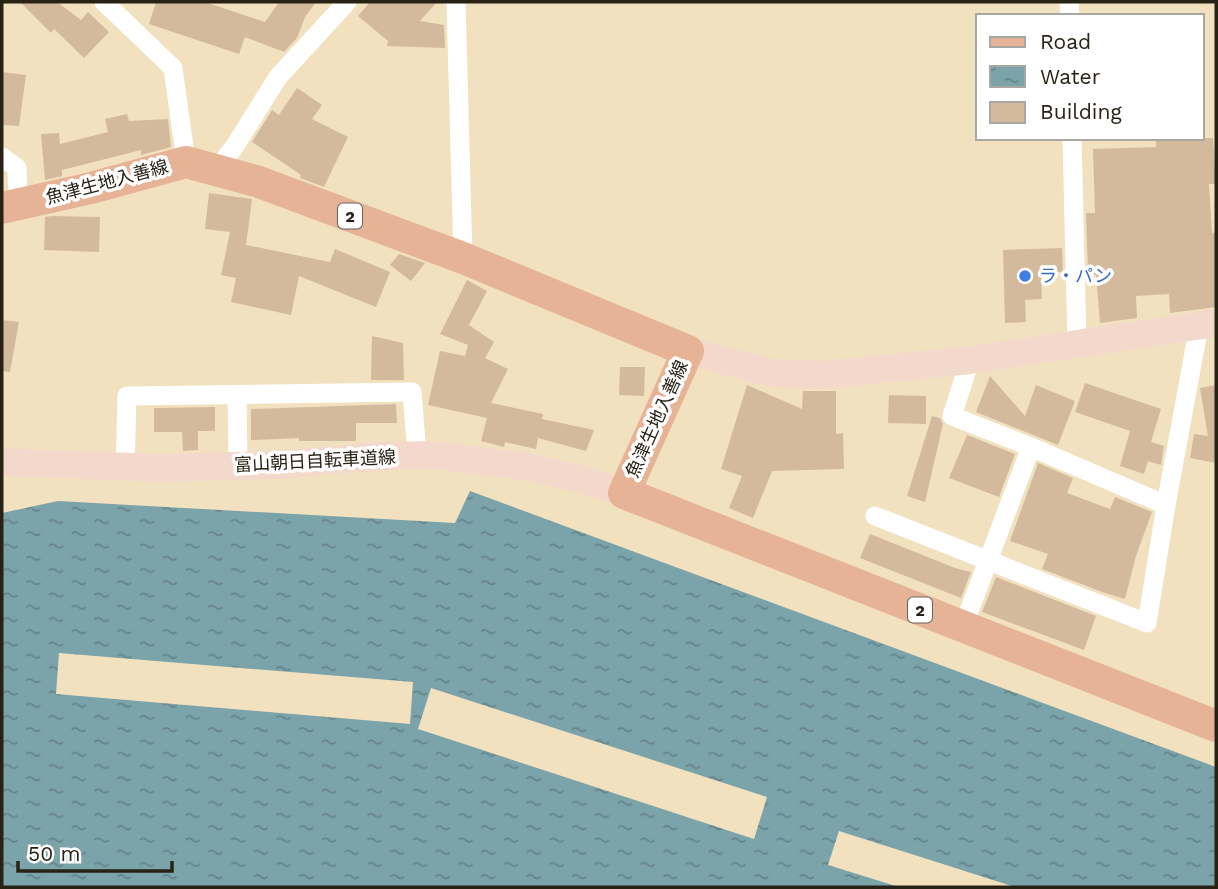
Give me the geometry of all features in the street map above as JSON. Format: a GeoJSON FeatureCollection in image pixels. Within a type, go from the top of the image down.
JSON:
{"type":"FeatureCollection","features":[{"type":"Feature","properties":{"kind":"main road","name":"魚津生地入善線"},"geometry":{"type":"LineString","coordinates":[[10,206],[186,162],[256,181],[463,258],[688,351],[624,494],[1216,726]]}},
{"type":"Feature","properties":{"kind":"street"},"geometry":{"type":"LineString","coordinates":[[104,2],[173,68],[186,162]]}},
{"type":"Feature","properties":{"kind":"street"},"geometry":{"type":"LineString","coordinates":[[216,170],[235,146],[278,77],[347,2]]}},
{"type":"Feature","properties":{"kind":"street"},"geometry":{"type":"LineString","coordinates":[[456,2],[463,258]]}},
{"type":"Feature","properties":{"kind":"street"},"geometry":{"type":"LineString","coordinates":[[1072,140],[1077,345]]}},
{"type":"Feature","properties":{"kind":"street"},"geometry":{"type":"LineString","coordinates":[[2,156],[18,168],[10,206]]}},
{"type":"Feature","properties":{"kind":"street"},"geometry":{"type":"LineString","coordinates":[[688,351],[772,373],[810,374],[970,360],[1208,325],[1166,505],[1147,623],[875,516]]}},
{"type":"Feature","properties":{"kind":"street"},"geometry":{"type":"LineString","coordinates":[[970,360],[953,416],[1166,505]]}},
{"type":"Feature","properties":{"kind":"street"},"geometry":{"type":"LineString","coordinates":[[125,467],[127,396],[412,392],[417,455]]}},
{"type":"Feature","properties":{"kind":"street"},"geometry":{"type":"LineString","coordinates":[[237,395],[238,466]]}},
{"type":"Feature","properties":{"kind":"street"},"geometry":{"type":"LineString","coordinates":[[963,627],[1031,447]]}},
{"type":"Feature","properties":{"kind":"street","name":"富山朝日自転車道線"},"geometry":{"type":"LineString","coordinates":[[2,462],[125,467],[238,466],[434,455],[530,467],[624,494]]}},
{"type":"Feature","properties":{"kind":"water"},"geometry":{"type":"Polygon","coordinates":[[[470,491],[1216,767],[1216,887],[2,887],[2,513],[58,501],[455,523],[470,491]]]}},
{"type":"Feature","properties":{"kind":"pier"},"geometry":{"type":"Polygon","coordinates":[[[59,653],[413,682],[410,724],[56,694],[59,653]]]}},
{"type":"Feature","properties":{"kind":"pier"},"geometry":{"type":"Polygon","coordinates":[[[431,688],[767,797],[754,839],[418,729],[431,688]]]}},
{"type":"Feature","properties":{"kind":"pier"},"geometry":{"type":"Polygon","coordinates":[[[839,831],[1015,887],[899,887],[828,865],[839,831]]]}},
{"type":"Feature","properties":{"kind":"building"},"geometry":{"type":"Polygon","coordinates":[[[20,2],[57,2],[81,20],[88,12],[109,32],[84,58],[54,29],[51,33],[20,2]]]}},
{"type":"Feature","properties":{"kind":"building"},"geometry":{"type":"Polygon","coordinates":[[[156,2],[205,2],[265,22],[279,2],[316,2],[305,17],[297,38],[284,52],[245,37],[239,54],[149,24],[156,2]]]}},
{"type":"Feature","properties":{"kind":"building"},"geometry":{"type":"Polygon","coordinates":[[[370,2],[437,2],[420,21],[444,25],[445,48],[387,46],[388,41],[358,16],[370,2]]]}},
{"type":"Feature","properties":{"kind":"building"},"geometry":{"type":"Polygon","coordinates":[[[2,72],[26,75],[19,126],[2,125],[2,72]]]}},
{"type":"Feature","properties":{"kind":"building"},"geometry":{"type":"Polygon","coordinates":[[[297,88],[322,105],[312,119],[348,137],[324,187],[300,178],[301,175],[252,142],[272,110],[279,115],[297,88]]]}},
{"type":"Feature","properties":{"kind":"building"},"geometry":{"type":"Polygon","coordinates":[[[127,114],[129,121],[168,119],[171,147],[141,155],[141,150],[62,170],[62,176],[45,180],[41,134],[59,133],[60,144],[108,132],[105,119],[127,114]]]}},
{"type":"Feature","properties":{"kind":"building"},"geometry":{"type":"Polygon","coordinates":[[[1213,138],[1216,184],[1209,184],[1212,233],[1216,232],[1216,307],[1170,313],[1169,294],[1136,296],[1137,318],[1100,323],[1096,275],[1088,273],[1086,213],[1095,213],[1093,149],[1156,147],[1156,140],[1213,138]]]}},
{"type":"Feature","properties":{"kind":"building"},"geometry":{"type":"Polygon","coordinates":[[[209,193],[252,199],[246,245],[330,262],[335,249],[390,272],[376,307],[299,276],[291,315],[231,302],[236,278],[221,275],[230,232],[205,229],[209,193]]]}},
{"type":"Feature","properties":{"kind":"building"},"geometry":{"type":"Polygon","coordinates":[[[45,217],[100,217],[99,252],[44,250],[45,217]]]}},
{"type":"Feature","properties":{"kind":"building"},"geometry":{"type":"Polygon","coordinates":[[[1062,248],[1063,272],[1041,273],[1042,299],[1025,300],[1026,322],[1005,323],[1003,250],[1062,248]]]}},
{"type":"Feature","properties":{"kind":"building"},"geometry":{"type":"Polygon","coordinates":[[[399,254],[425,263],[411,281],[390,265],[399,254]]]}},
{"type":"Feature","properties":{"kind":"building"},"geometry":{"type":"Polygon","coordinates":[[[467,280],[487,291],[469,325],[494,342],[485,358],[508,369],[491,403],[543,414],[542,419],[594,430],[586,451],[538,438],[536,449],[505,442],[504,447],[481,441],[487,418],[428,405],[440,351],[465,356],[468,345],[440,334],[467,280]]]}},
{"type":"Feature","properties":{"kind":"building"},"geometry":{"type":"Polygon","coordinates":[[[2,320],[19,322],[10,372],[2,371],[2,320]]]}},
{"type":"Feature","properties":{"kind":"building"},"geometry":{"type":"Polygon","coordinates":[[[372,336],[403,343],[404,380],[371,380],[372,336]]]}},
{"type":"Feature","properties":{"kind":"building"},"geometry":{"type":"Polygon","coordinates":[[[620,367],[645,367],[644,396],[619,395],[620,367]]]}},
{"type":"Feature","properties":{"kind":"building"},"geometry":{"type":"Polygon","coordinates":[[[990,376],[1025,416],[1036,385],[1075,401],[1058,445],[976,412],[990,376]]]}},
{"type":"Feature","properties":{"kind":"building"},"geometry":{"type":"Polygon","coordinates":[[[1085,383],[1161,409],[1151,442],[1164,446],[1161,465],[1148,461],[1144,474],[1120,466],[1130,431],[1075,412],[1085,383]]]}},
{"type":"Feature","properties":{"kind":"building"},"geometry":{"type":"Polygon","coordinates":[[[747,385],[802,409],[803,391],[836,391],[836,434],[843,433],[844,469],[772,471],[753,518],[729,508],[742,476],[721,469],[747,385]]]}},
{"type":"Feature","properties":{"kind":"building"},"geometry":{"type":"Polygon","coordinates":[[[1216,385],[1216,463],[1190,458],[1194,434],[1208,436],[1200,388],[1216,385]]]}},
{"type":"Feature","properties":{"kind":"building"},"geometry":{"type":"Polygon","coordinates":[[[889,395],[926,396],[926,424],[888,423],[889,395]]]}},
{"type":"Feature","properties":{"kind":"building"},"geometry":{"type":"Polygon","coordinates":[[[396,404],[397,423],[356,423],[356,441],[299,441],[299,438],[251,440],[251,409],[396,404]]]}},
{"type":"Feature","properties":{"kind":"building"},"geometry":{"type":"Polygon","coordinates":[[[215,407],[215,431],[198,431],[198,450],[183,451],[182,432],[154,432],[154,408],[215,407]]]}},
{"type":"Feature","properties":{"kind":"building"},"geometry":{"type":"Polygon","coordinates":[[[932,416],[940,418],[943,424],[925,502],[907,496],[932,416]]]}},
{"type":"Feature","properties":{"kind":"building"},"geometry":{"type":"Polygon","coordinates":[[[967,435],[1015,454],[999,497],[949,478],[967,435]]]}},
{"type":"Feature","properties":{"kind":"building"},"geometry":{"type":"Polygon","coordinates":[[[1038,463],[1073,478],[1067,493],[1110,509],[1115,497],[1152,512],[1136,556],[1125,599],[1042,569],[1048,554],[1010,541],[1038,463]]]}},
{"type":"Feature","properties":{"kind":"building"},"geometry":{"type":"Polygon","coordinates":[[[870,534],[971,572],[961,598],[860,558],[870,534]]]}},
{"type":"Feature","properties":{"kind":"building"},"geometry":{"type":"Polygon","coordinates":[[[996,577],[1096,616],[1084,650],[982,612],[996,577]]]}},
{"type":"Feature","properties":{"kind":"place","name":"ラ・パン"},"geometry":{"type":"Point","coordinates":[1025,276]}}]}
